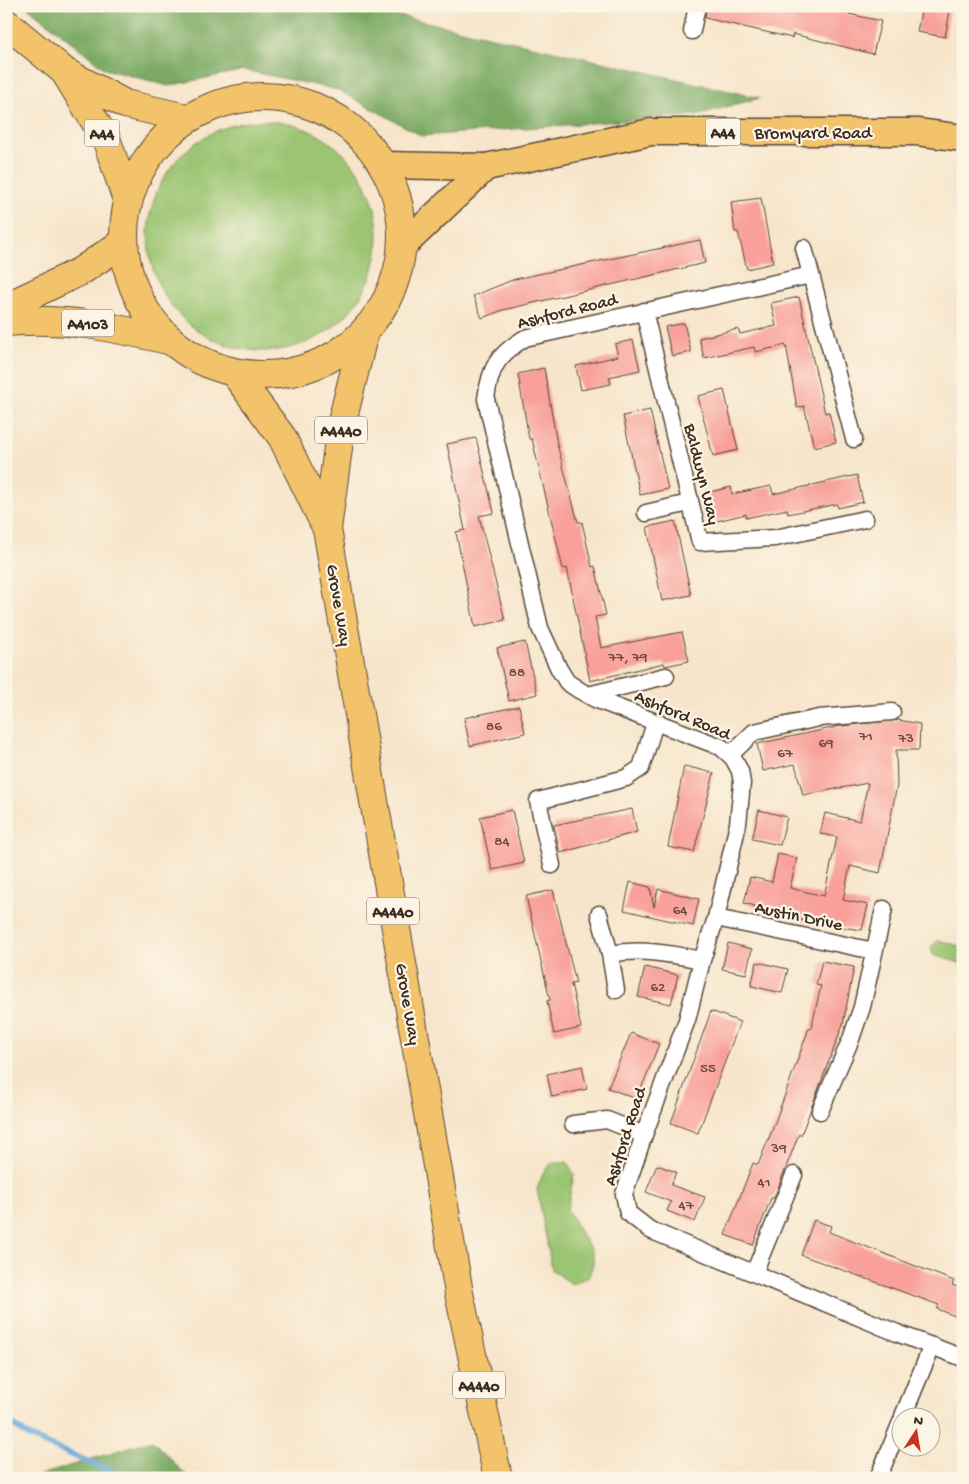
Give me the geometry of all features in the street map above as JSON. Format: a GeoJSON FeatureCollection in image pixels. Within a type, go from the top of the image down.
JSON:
{"type":"FeatureCollection","features":[{"type":"Feature","properties":{"kind":"highway","name":"A44"},"geometry":{"type":"LineString","coordinates":[[6,23],[64,72],[125,104],[186,118]]}},
{"type":"Feature","properties":{"kind":"highway","name":"A44"},"geometry":{"type":"LineString","coordinates":[[64,72],[107,140],[127,200]]}},
{"type":"Feature","properties":{"kind":"highway"},"geometry":{"type":"LineString","coordinates":[[272,96],[316,106],[354,130],[383,165],[395,191],[402,218],[403,246],[399,270],[391,293],[364,333],[336,355],[304,370],[270,376],[235,374],[199,361],[168,340],[144,312],[129,279],[122,243],[127,200],[140,168],[160,140],[186,118],[227,101],[272,96]]}},
{"type":"Feature","properties":{"kind":"highway","name":"A4103"},"geometry":{"type":"LineString","coordinates":[[6,307],[80,271],[122,243]]}},
{"type":"Feature","properties":{"kind":"highway","name":"A4103"},"geometry":{"type":"LineString","coordinates":[[6,322],[32,320],[100,324],[168,340]]}},
{"type":"Feature","properties":{"kind":"highway","name":"Grove Way"},"geometry":{"type":"LineString","coordinates":[[327,529],[341,426],[364,333]]}},
{"type":"Feature","properties":{"kind":"highway","name":"Grove Way"},"geometry":{"type":"LineString","coordinates":[[235,374],[282,437],[327,529],[457,1283],[498,1478]]}},
{"type":"Feature","properties":{"kind":"main road","name":"Bromyard Road"},"geometry":{"type":"LineString","coordinates":[[383,165],[486,167],[652,132],[917,132],[963,138]]}},
{"type":"Feature","properties":{"kind":"main road"},"geometry":{"type":"LineString","coordinates":[[403,246],[486,167]]}},
{"type":"Feature","properties":{"kind":"street"},"geometry":{"type":"LineString","coordinates":[[692,31],[698,6]]}},
{"type":"Feature","properties":{"kind":"street"},"geometry":{"type":"LineString","coordinates":[[804,248],[854,440]]}},
{"type":"Feature","properties":{"kind":"street","name":"Ashford Road"},"geometry":{"type":"LineString","coordinates":[[811,275],[525,338],[508,348],[495,364],[489,381],[486,399],[540,628],[552,656],[567,682],[588,696],[714,745],[730,755],[740,771],[742,783],[741,805],[716,918],[702,960],[687,1020],[624,1194],[628,1213],[650,1230],[963,1358]]}},
{"type":"Feature","properties":{"kind":"street","name":"Baldwyn Way"},"geometry":{"type":"LineString","coordinates":[[644,311],[689,503],[700,542],[775,538],[865,519]]}},
{"type":"Feature","properties":{"kind":"street"},"geometry":{"type":"LineString","coordinates":[[646,513],[689,503]]}},
{"type":"Feature","properties":{"kind":"street"},"geometry":{"type":"LineString","coordinates":[[588,696],[666,676]]}},
{"type":"Feature","properties":{"kind":"street"},"geometry":{"type":"LineString","coordinates":[[730,755],[754,732],[819,718],[892,712]]}},
{"type":"Feature","properties":{"kind":"street"},"geometry":{"type":"LineString","coordinates":[[552,865],[538,801],[626,778],[640,768],[655,723]]}},
{"type":"Feature","properties":{"kind":"street"},"geometry":{"type":"LineString","coordinates":[[820,1111],[851,1039],[862,1007],[884,909]]}},
{"type":"Feature","properties":{"kind":"street"},"geometry":{"type":"LineString","coordinates":[[599,914],[610,954],[616,990]]}},
{"type":"Feature","properties":{"kind":"street","name":"Austin Drive"},"geometry":{"type":"LineString","coordinates":[[716,918],[874,951]]}},
{"type":"Feature","properties":{"kind":"street"},"geometry":{"type":"LineString","coordinates":[[610,954],[629,950],[662,953],[702,960]]}},
{"type":"Feature","properties":{"kind":"street"},"geometry":{"type":"LineString","coordinates":[[573,1124],[607,1120],[644,1135]]}},
{"type":"Feature","properties":{"kind":"street"},"geometry":{"type":"LineString","coordinates":[[754,1273],[794,1175]]}},
{"type":"Feature","properties":{"kind":"street"},"geometry":{"type":"LineString","coordinates":[[907,1406],[932,1346]]}},
{"type":"Feature","properties":{"kind":"street"},"geometry":{"type":"LineString","coordinates":[[878,1478],[892,1443]]}},
{"type":"Feature","properties":{"kind":"green space"},"geometry":{"type":"Polygon","coordinates":[[[26,6],[356,6],[760,98],[697,115],[422,136],[338,90],[244,70],[168,86],[105,69],[26,6]]]}},
{"type":"Feature","properties":{"kind":"green space"},"geometry":{"type":"Polygon","coordinates":[[[263,121],[296,126],[307,130],[336,147],[352,163],[364,182],[373,203],[378,236],[373,269],[369,280],[352,309],[336,325],[317,337],[296,346],[263,351],[230,346],[219,342],[190,325],[174,309],[162,290],[153,269],[148,236],[153,203],[157,192],[174,163],[190,147],[209,135],[230,126],[263,121]]]}},
{"type":"Feature","properties":{"kind":"green space"},"geometry":{"type":"Polygon","coordinates":[[[938,940],[963,947],[963,964],[933,955],[931,947],[938,940]]]}},
{"type":"Feature","properties":{"kind":"green space"},"geometry":{"type":"Polygon","coordinates":[[[553,1162],[567,1162],[574,1174],[567,1211],[572,1216],[593,1257],[592,1269],[588,1277],[572,1284],[552,1270],[537,1189],[544,1171],[553,1162]]]}},
{"type":"Feature","properties":{"kind":"green space"},"geometry":{"type":"Polygon","coordinates":[[[152,1440],[189,1478],[34,1478],[34,1477],[152,1440]]]}},
{"type":"Feature","properties":{"kind":"building"},"geometry":{"type":"Polygon","coordinates":[[[707,6],[813,6],[881,21],[873,54],[793,34],[792,38],[705,18],[707,6]]]}},
{"type":"Feature","properties":{"kind":"building"},"geometry":{"type":"Polygon","coordinates":[[[922,6],[951,6],[945,37],[917,32],[922,6]]]}},
{"type":"Feature","properties":{"kind":"building"},"geometry":{"type":"Polygon","coordinates":[[[761,198],[773,263],[747,269],[738,232],[735,232],[731,202],[761,198]]]}},
{"type":"Feature","properties":{"kind":"building"},"geometry":{"type":"Polygon","coordinates":[[[700,240],[705,263],[503,310],[482,318],[473,296],[515,279],[700,240]]]}},
{"type":"Feature","properties":{"kind":"building"},"geometry":{"type":"Polygon","coordinates":[[[799,297],[825,413],[829,412],[836,442],[814,447],[804,406],[797,408],[786,345],[755,352],[754,347],[704,358],[699,338],[738,329],[740,334],[776,326],[771,303],[799,297]]]}},
{"type":"Feature","properties":{"kind":"building"},"geometry":{"type":"Polygon","coordinates":[[[684,323],[691,352],[672,356],[665,327],[684,323]]]}},
{"type":"Feature","properties":{"kind":"building"},"geometry":{"type":"Polygon","coordinates":[[[633,340],[640,370],[609,377],[611,384],[581,390],[576,366],[618,356],[615,344],[633,340]]]}},
{"type":"Feature","properties":{"kind":"building"},"geometry":{"type":"Polygon","coordinates":[[[544,368],[557,444],[578,522],[582,522],[592,567],[595,566],[606,615],[595,617],[601,648],[682,632],[689,661],[665,666],[664,663],[590,681],[567,568],[563,569],[532,439],[529,439],[518,374],[544,368]]]}},
{"type":"Feature","properties":{"kind":"building"},"geometry":{"type":"Polygon","coordinates":[[[724,390],[738,450],[713,456],[698,396],[724,390]]]}},
{"type":"Feature","properties":{"kind":"building"},"geometry":{"type":"Polygon","coordinates":[[[650,410],[668,489],[640,495],[623,416],[650,410]]]}},
{"type":"Feature","properties":{"kind":"building"},"geometry":{"type":"Polygon","coordinates":[[[476,438],[494,513],[479,516],[505,620],[475,627],[456,532],[465,530],[447,444],[476,438]]]}},
{"type":"Feature","properties":{"kind":"building"},"geometry":{"type":"Polygon","coordinates":[[[857,475],[863,502],[838,508],[837,504],[788,514],[787,509],[746,518],[746,514],[713,522],[706,493],[731,487],[732,494],[771,486],[773,494],[857,475]]]}},
{"type":"Feature","properties":{"kind":"building"},"geometry":{"type":"Polygon","coordinates":[[[675,521],[691,595],[662,601],[647,527],[675,521]]]}},
{"type":"Feature","properties":{"kind":"building"},"geometry":{"type":"Polygon","coordinates":[[[525,642],[537,694],[509,701],[497,648],[525,642]]]}},
{"type":"Feature","properties":{"kind":"building"},"geometry":{"type":"Polygon","coordinates":[[[519,706],[525,733],[470,746],[464,718],[519,706]]]}},
{"type":"Feature","properties":{"kind":"building"},"geometry":{"type":"Polygon","coordinates":[[[898,720],[920,724],[919,750],[896,750],[897,785],[880,873],[850,866],[843,900],[868,905],[862,930],[817,924],[754,909],[755,906],[744,903],[750,877],[772,882],[778,854],[797,858],[790,888],[824,896],[837,837],[820,834],[825,813],[860,821],[868,783],[803,795],[795,764],[763,771],[757,744],[841,726],[898,720]]]}},
{"type":"Feature","properties":{"kind":"building"},"geometry":{"type":"Polygon","coordinates":[[[684,766],[714,773],[694,852],[668,847],[684,766]]]}},
{"type":"Feature","properties":{"kind":"building"},"geometry":{"type":"Polygon","coordinates":[[[632,809],[637,832],[560,853],[554,825],[632,809]]]}},
{"type":"Feature","properties":{"kind":"building"},"geometry":{"type":"Polygon","coordinates":[[[512,810],[524,863],[492,870],[480,817],[512,810]]]}},
{"type":"Feature","properties":{"kind":"building"},"geometry":{"type":"Polygon","coordinates":[[[759,810],[787,817],[780,845],[752,839],[759,810]]]}},
{"type":"Feature","properties":{"kind":"building"},"geometry":{"type":"Polygon","coordinates":[[[630,882],[650,887],[654,907],[658,889],[699,899],[693,926],[624,910],[630,882]]]}},
{"type":"Feature","properties":{"kind":"building"},"geometry":{"type":"Polygon","coordinates":[[[553,890],[576,983],[571,984],[581,1028],[554,1034],[547,1001],[550,1000],[526,896],[553,890]]]}},
{"type":"Feature","properties":{"kind":"building"},"geometry":{"type":"Polygon","coordinates":[[[728,943],[752,949],[746,974],[722,969],[728,943]]]}},
{"type":"Feature","properties":{"kind":"building"},"geometry":{"type":"Polygon","coordinates":[[[822,961],[854,967],[843,1024],[801,1135],[799,1134],[774,1198],[771,1198],[753,1245],[725,1235],[753,1163],[758,1165],[809,1028],[811,1029],[821,986],[816,985],[822,961]]]}},
{"type":"Feature","properties":{"kind":"building"},"geometry":{"type":"Polygon","coordinates":[[[757,962],[788,969],[782,993],[751,986],[757,962]]]}},
{"type":"Feature","properties":{"kind":"building"},"geometry":{"type":"Polygon","coordinates":[[[645,967],[678,975],[671,1004],[638,997],[645,967]]]}},
{"type":"Feature","properties":{"kind":"building"},"geometry":{"type":"Polygon","coordinates":[[[711,1011],[740,1022],[698,1133],[671,1123],[711,1011]]]}},
{"type":"Feature","properties":{"kind":"building"},"geometry":{"type":"Polygon","coordinates":[[[631,1033],[659,1044],[637,1099],[608,1088],[631,1033]]]}},
{"type":"Feature","properties":{"kind":"building"},"geometry":{"type":"Polygon","coordinates":[[[582,1066],[587,1089],[552,1097],[547,1074],[582,1066]]]}},
{"type":"Feature","properties":{"kind":"building"},"geometry":{"type":"Polygon","coordinates":[[[657,1165],[676,1172],[671,1185],[705,1197],[695,1222],[667,1211],[671,1202],[646,1192],[657,1165]]]}},
{"type":"Feature","properties":{"kind":"building"},"geometry":{"type":"Polygon","coordinates":[[[814,1220],[831,1226],[829,1232],[954,1281],[952,1285],[963,1289],[963,1319],[937,1309],[939,1305],[801,1255],[814,1220]]]}},
{"type":"Feature","properties":{"kind":"waterway"},"geometry":{"type":"LineString","coordinates":[[6,1420],[30,1437],[127,1478]]}}]}
